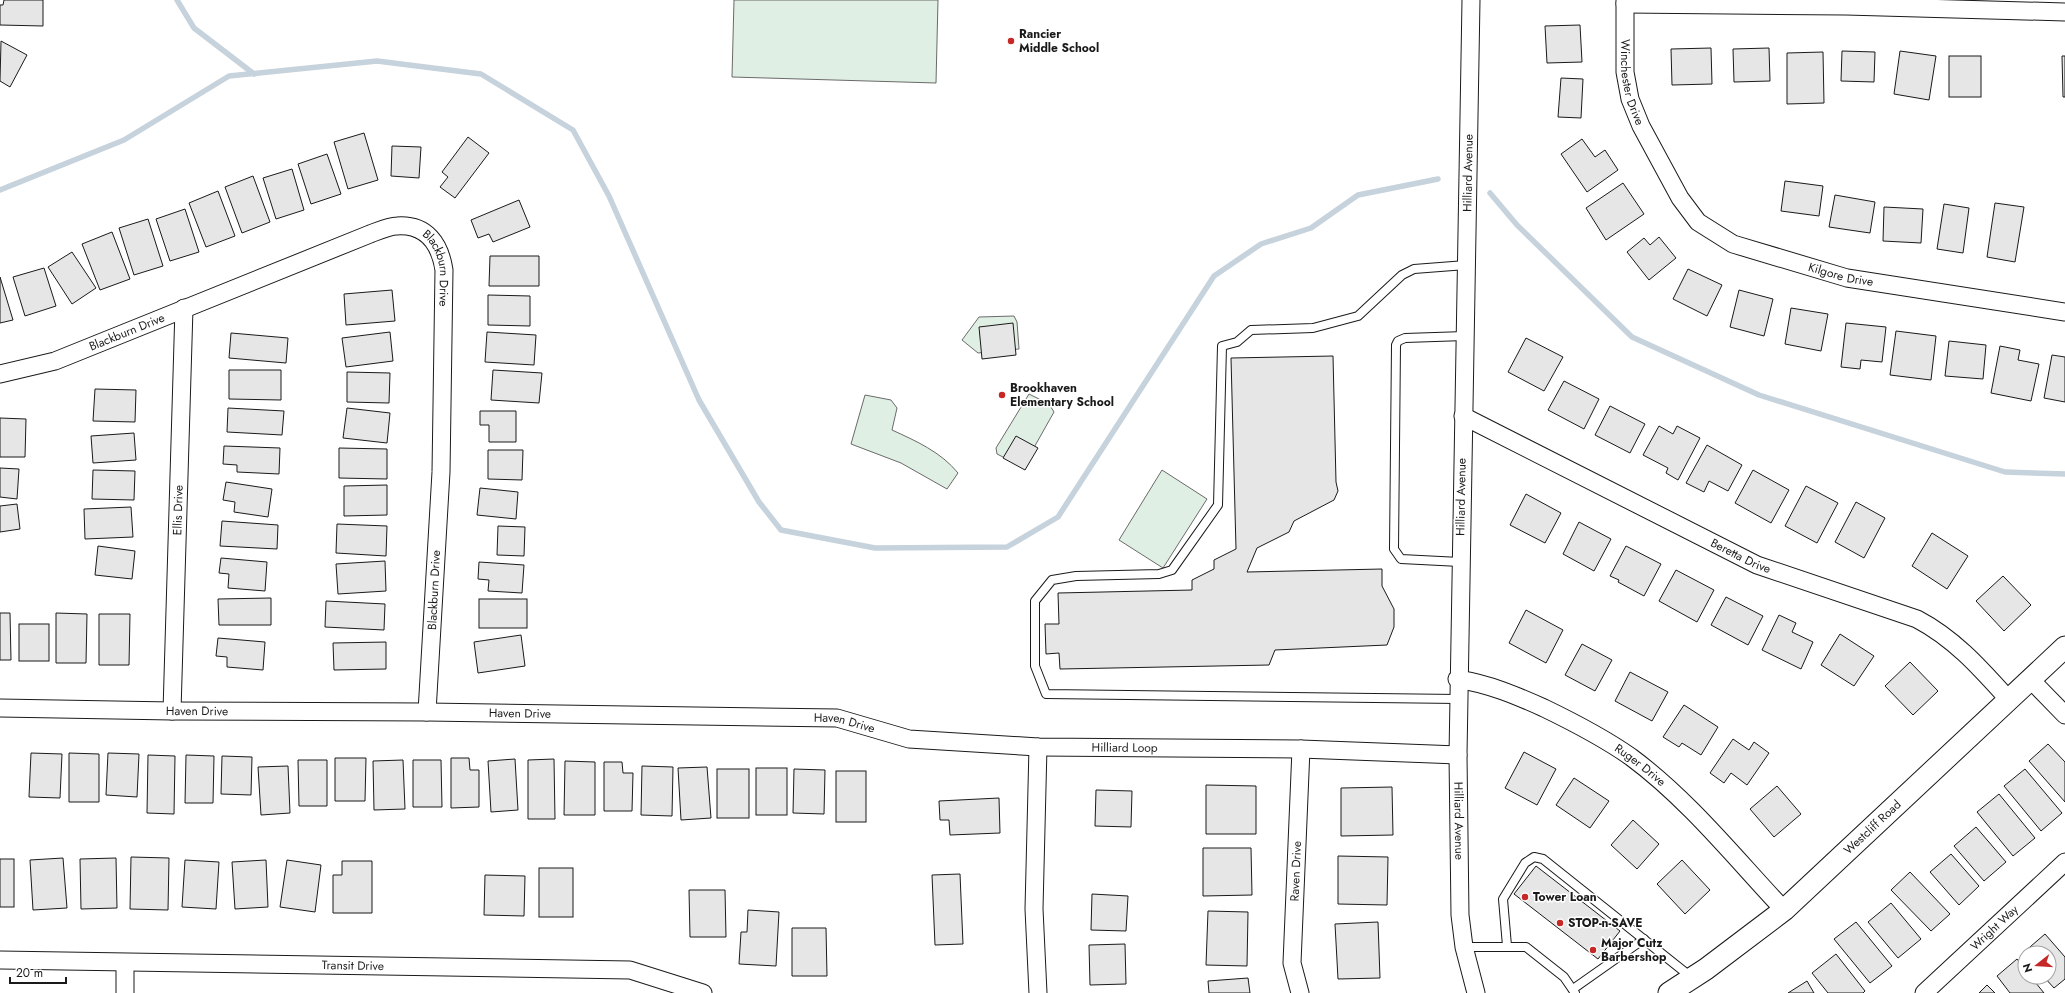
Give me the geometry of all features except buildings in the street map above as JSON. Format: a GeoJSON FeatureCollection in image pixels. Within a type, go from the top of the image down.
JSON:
{"type":"FeatureCollection","features":[{"type":"Feature","properties":{"kind":"street","name":"Hilliard Avenue"},"geometry":{"type":"LineString","coordinates":[[1471,0],[1460,562],[1458,755],[1460,915],[1464,947],[1476,993]]}},
{"type":"Feature","properties":{"kind":"street"},"geometry":{"type":"LineString","coordinates":[[1625,2],[2065,12]]}},
{"type":"Feature","properties":{"kind":"street","name":"Winchester Drive"},"geometry":{"type":"LineString","coordinates":[[1625,2],[1625,72],[1630,99],[1641,126],[1659,159]]}},
{"type":"Feature","properties":{"kind":"street","name":"Kilgore Drive"},"geometry":{"type":"LineString","coordinates":[[1659,159],[1680,198],[1698,222],[1733,244],[1847,278],[2065,312]]}},
{"type":"Feature","properties":{"kind":"street","name":"Blackburn Drive"},"geometry":{"type":"LineString","coordinates":[[0,374],[56,361],[370,234],[397,226],[413,227],[429,235],[442,253],[444,270],[441,472],[427,712]]}},
{"type":"Feature","properties":{"kind":"street","name":"Ellis Drive"},"geometry":{"type":"LineString","coordinates":[[172,712],[184,308]]}},
{"type":"Feature","properties":{"kind":"street","name":"Beretta Drive"},"geometry":{"type":"LineString","coordinates":[[1463,416],[1757,565],[1924,622],[1958,645],[2009,700]]}},
{"type":"Feature","properties":{"kind":"street","name":"Westcliff Road"},"geometry":{"type":"LineString","coordinates":[[1669,993],[1693,979],[1784,910],[2065,647]]}},
{"type":"Feature","properties":{"kind":"street","name":"Ruger Drive"},"geometry":{"type":"LineString","coordinates":[[1458,679],[1481,683],[1510,693],[1571,721],[1630,757],[1677,796],[1784,910]]}},
{"type":"Feature","properties":{"kind":"street"},"geometry":{"type":"LineString","coordinates":[[2030,680],[2065,715]]}},
{"type":"Feature","properties":{"kind":"street","name":"Haven Drive"},"geometry":{"type":"LineString","coordinates":[[0,708],[172,712],[427,712],[837,718],[909,738],[1038,747]]}},
{"type":"Feature","properties":{"kind":"street"},"geometry":{"type":"LineString","coordinates":[[1038,747],[1034,909],[1038,993]]}},
{"type":"Feature","properties":{"kind":"street","name":"Hilliard Loop"},"geometry":{"type":"LineString","coordinates":[[1038,747],[1301,749],[1458,755]]}},
{"type":"Feature","properties":{"kind":"street","name":"Raven Drive"},"geometry":{"type":"LineString","coordinates":[[1300,993],[1292,963],[1301,749]]}},
{"type":"Feature","properties":{"kind":"street","name":"Wright Way"},"geometry":{"type":"LineString","coordinates":[[1924,993],[2065,862]]}},
{"type":"Feature","properties":{"kind":"street","name":"Transit Drive"},"geometry":{"type":"LineString","coordinates":[[0,960],[630,970],[703,993]]}},
{"type":"Feature","properties":{"kind":"street"},"geometry":{"type":"LineString","coordinates":[[124,993],[125,963]]}},
{"type":"Feature","properties":{"kind":"lane"},"geometry":{"type":"LineString","coordinates":[[1458,699],[1046,694],[1035,666],[1035,601],[1052,580],[1076,576],[1159,574],[1172,570],[1218,505],[1222,346],[1237,342],[1251,330],[1313,328],[1358,316],[1402,275],[1414,269],[1466,265]]}},
{"type":"Feature","properties":{"kind":"lane"},"geometry":{"type":"LineString","coordinates":[[1460,562],[1402,559],[1394,549],[1396,345],[1398,341],[1405,338],[1465,336]]}},
{"type":"Feature","properties":{"kind":"lane"},"geometry":{"type":"LineString","coordinates":[[1507,946],[1503,899],[1525,863],[1534,857],[1543,859],[1693,979]]}},
{"type":"Feature","properties":{"kind":"lane"},"geometry":{"type":"LineString","coordinates":[[1464,947],[1507,946],[1528,948],[1561,975],[1574,991],[1644,939]]}},
{"type":"Feature","properties":{"kind":"green space"},"geometry":{"type":"Polygon","coordinates":[[[734,0],[938,0],[936,83],[732,77],[734,0]]]}},
{"type":"Feature","properties":{"kind":"green space"},"geometry":{"type":"Polygon","coordinates":[[[1014,316],[1017,322],[1019,349],[978,353],[962,340],[979,317],[1014,316]]]}},
{"type":"Feature","properties":{"kind":"green space"},"geometry":{"type":"Polygon","coordinates":[[[1029,394],[1049,404],[1054,412],[1023,467],[997,454],[996,448],[1029,394]]]}},
{"type":"Feature","properties":{"kind":"green space"},"geometry":{"type":"Polygon","coordinates":[[[865,395],[891,400],[897,408],[892,430],[936,453],[958,473],[947,489],[901,463],[851,444],[865,395]]]}},
{"type":"Feature","properties":{"kind":"green space"},"geometry":{"type":"Polygon","coordinates":[[[1162,470],[1207,499],[1163,568],[1119,540],[1162,470]]]}},
{"type":"Feature","properties":{"kind":"waterway"},"geometry":{"type":"LineString","coordinates":[[177,0],[194,28],[254,74]]}},
{"type":"Feature","properties":{"kind":"waterway"},"geometry":{"type":"LineString","coordinates":[[0,190],[124,140],[229,76],[377,61],[481,74],[573,130],[609,196],[699,400],[759,502],[781,530],[875,548],[1007,547],[1058,517],[1214,276],[1261,244],[1311,228],[1358,195],[1438,179]]}},
{"type":"Feature","properties":{"kind":"waterway"},"geometry":{"type":"LineString","coordinates":[[1490,193],[1517,225],[1632,337],[1759,395],[2005,472],[2065,474]]}},
{"type":"Feature","properties":{"kind":"place","name":"Rancier Middle School"},"geometry":{"type":"Point","coordinates":[1011,41]}},
{"type":"Feature","properties":{"kind":"place","name":"Brookhaven Elementary School"},"geometry":{"type":"Point","coordinates":[1002,395]}},
{"type":"Feature","properties":{"kind":"place","name":"Tower Loan"},"geometry":{"type":"Point","coordinates":[1525,897]}},
{"type":"Feature","properties":{"kind":"place","name":"STOP-n-SAVE"},"geometry":{"type":"Point","coordinates":[1560,923]}},
{"type":"Feature","properties":{"kind":"place","name":"Major Cutz Barbershop"},"geometry":{"type":"Point","coordinates":[1593,950]}}]}
